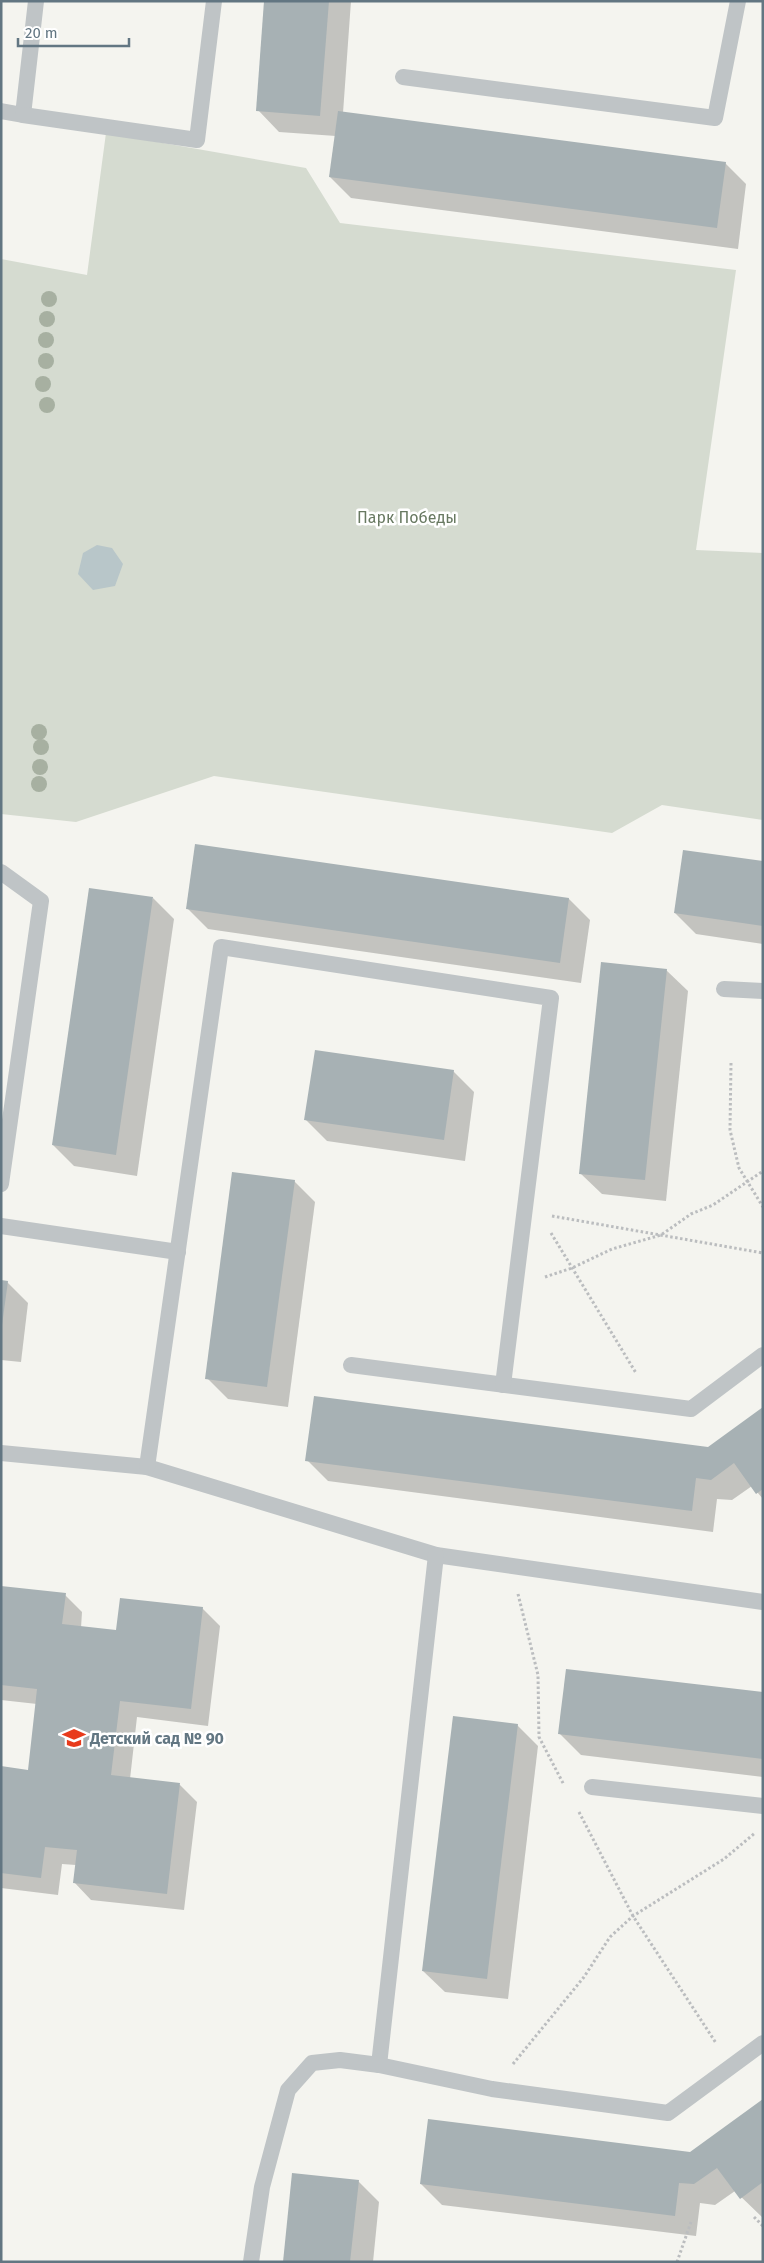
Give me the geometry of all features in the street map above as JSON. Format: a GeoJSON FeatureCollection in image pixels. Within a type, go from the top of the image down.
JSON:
{"type":"FeatureCollection","features":[{"type":"Feature","properties":{"kind":"lane"},"geometry":{"type":"LineString","coordinates":[[23,115],[36,1]]}},
{"type":"Feature","properties":{"kind":"lane"},"geometry":{"type":"LineString","coordinates":[[1,111],[197,140],[214,1]]}},
{"type":"Feature","properties":{"kind":"lane"},"geometry":{"type":"LineString","coordinates":[[403,77],[715,118],[738,1]]}},
{"type":"Feature","properties":{"kind":"lane"},"geometry":{"type":"LineString","coordinates":[[1,872],[41,901],[1,1184]]}},
{"type":"Feature","properties":{"kind":"lane"},"geometry":{"type":"LineString","coordinates":[[147,1467],[222,946],[551,998],[503,1385]]}},
{"type":"Feature","properties":{"kind":"lane"},"geometry":{"type":"LineString","coordinates":[[724,989],[763,991]]}},
{"type":"Feature","properties":{"kind":"lane"},"geometry":{"type":"LineString","coordinates":[[1,1226],[178,1252]]}},
{"type":"Feature","properties":{"kind":"lane"},"geometry":{"type":"LineString","coordinates":[[351,1365],[691,1409],[763,1355]]}},
{"type":"Feature","properties":{"kind":"lane"},"geometry":{"type":"LineString","coordinates":[[1,1453],[147,1467],[436,1555],[763,1602]]}},
{"type":"Feature","properties":{"kind":"lane"},"geometry":{"type":"LineString","coordinates":[[378,2065],[436,1555]]}},
{"type":"Feature","properties":{"kind":"lane"},"geometry":{"type":"LineString","coordinates":[[592,1787],[763,1806]]}},
{"type":"Feature","properties":{"kind":"lane"},"geometry":{"type":"LineString","coordinates":[[252,2262],[262,2187],[288,2090],[312,2063],[340,2060],[378,2065],[492,2089],[668,2114],[763,2043]]}},
{"type":"Feature","properties":{"kind":"path"},"geometry":{"type":"LineString","coordinates":[[731,1063],[730,1130],[740,1168],[763,1208]]}},
{"type":"Feature","properties":{"kind":"path"},"geometry":{"type":"LineString","coordinates":[[515,1286],[572,1268],[612,1249],[661,1235],[691,1214],[713,1205],[763,1171]]}},
{"type":"Feature","properties":{"kind":"path"},"geometry":{"type":"LineString","coordinates":[[548,1215],[763,1252]]}},
{"type":"Feature","properties":{"kind":"path"},"geometry":{"type":"LineString","coordinates":[[548,1229],[636,1373],[644,1375]]}},
{"type":"Feature","properties":{"kind":"path"},"geometry":{"type":"LineString","coordinates":[[511,1566],[538,1675],[539,1737],[566,1788]]}},
{"type":"Feature","properties":{"kind":"path"},"geometry":{"type":"LineString","coordinates":[[575,1805],[633,1916],[732,2066]]}},
{"type":"Feature","properties":{"kind":"path"},"geometry":{"type":"LineString","coordinates":[[492,2089],[584,1976],[610,1937],[633,1916],[724,1859],[756,1832]]}},
{"type":"Feature","properties":{"kind":"path"},"geometry":{"type":"LineString","coordinates":[[754,2217],[763,2226]]}},
{"type":"Feature","properties":{"kind":"path"},"geometry":{"type":"LineString","coordinates":[[677,2262],[690,2222]]}},
{"type":"Feature","properties":{"kind":"green space","name":"Парк Победы"},"geometry":{"type":"Polygon","coordinates":[[[106,133],[306,168],[340,223],[736,270],[696,550],[763,553],[763,820],[662,805],[612,833],[214,776],[76,822],[1,814],[1,259],[87,275],[106,133]]]}},
{"type":"Feature","properties":{"kind":"shaded area"},"geometry":{"type":"Polygon","coordinates":[[[97,545],[112,548],[123,564],[115,586],[93,590],[78,574],[83,553],[97,545]]]}},
{"type":"Feature","properties":{"kind":"building"},"geometry":{"type":"Polygon","coordinates":[[[264,1],[329,1],[320,116],[256,111],[264,1]]]}},
{"type":"Feature","properties":{"kind":"building"},"geometry":{"type":"Polygon","coordinates":[[[338,111],[726,162],[717,228],[329,177],[338,111]]]}},
{"type":"Feature","properties":{"kind":"building"},"geometry":{"type":"Polygon","coordinates":[[[195,844],[569,898],[560,963],[186,909],[195,844]]]}},
{"type":"Feature","properties":{"kind":"building"},"geometry":{"type":"Polygon","coordinates":[[[683,850],[763,861],[763,926],[674,913],[683,850]]]}},
{"type":"Feature","properties":{"kind":"building"},"geometry":{"type":"Polygon","coordinates":[[[89,888],[153,897],[116,1155],[52,1145],[89,888]]]}},
{"type":"Feature","properties":{"kind":"building"},"geometry":{"type":"Polygon","coordinates":[[[601,962],[667,969],[645,1180],[579,1174],[601,962]]]}},
{"type":"Feature","properties":{"kind":"building"},"geometry":{"type":"Polygon","coordinates":[[[315,1050],[454,1070],[444,1140],[304,1120],[315,1050]]]}},
{"type":"Feature","properties":{"kind":"building"},"geometry":{"type":"Polygon","coordinates":[[[232,1172],[295,1180],[267,1387],[205,1379],[232,1172]]]}},
{"type":"Feature","properties":{"kind":"building"},"geometry":{"type":"Polygon","coordinates":[[[1,1280],[8,1281],[2,1325],[1,1325],[1,1280]]]}},
{"type":"Feature","properties":{"kind":"building"},"geometry":{"type":"Polygon","coordinates":[[[314,1396],[708,1447],[763,1407],[763,1489],[756,1494],[734,1463],[711,1480],[696,1478],[692,1511],[305,1461],[314,1396]]]}},
{"type":"Feature","properties":{"kind":"building","name":"Детский сад № 90"},"geometry":{"type":"Polygon","coordinates":[[[1,1586],[66,1593],[62,1624],[116,1630],[120,1598],[203,1607],[191,1709],[120,1701],[111,1775],[180,1783],[167,1894],[73,1883],[77,1850],[45,1847],[41,1878],[1,1873],[1,1766],[28,1770],[37,1689],[1,1685],[1,1586]]]}},
{"type":"Feature","properties":{"kind":"building"},"geometry":{"type":"Polygon","coordinates":[[[566,1669],[763,1692],[763,1759],[558,1734],[566,1669]]]}},
{"type":"Feature","properties":{"kind":"building"},"geometry":{"type":"Polygon","coordinates":[[[453,1716],[518,1724],[487,1979],[422,1971],[453,1716]]]}},
{"type":"Feature","properties":{"kind":"building"},"geometry":{"type":"Polygon","coordinates":[[[763,2099],[763,2182],[740,2199],[717,2168],[694,2184],[679,2183],[675,2216],[420,2184],[428,2119],[690,2152],[763,2099]]]}},
{"type":"Feature","properties":{"kind":"building"},"geometry":{"type":"Polygon","coordinates":[[[292,2173],[359,2180],[350,2262],[283,2262],[292,2173]]]}},
{"type":"Feature","properties":{"kind":"place","name":"Детский сад № 90"},"geometry":{"type":"Point","coordinates":[74,1738]}}]}
